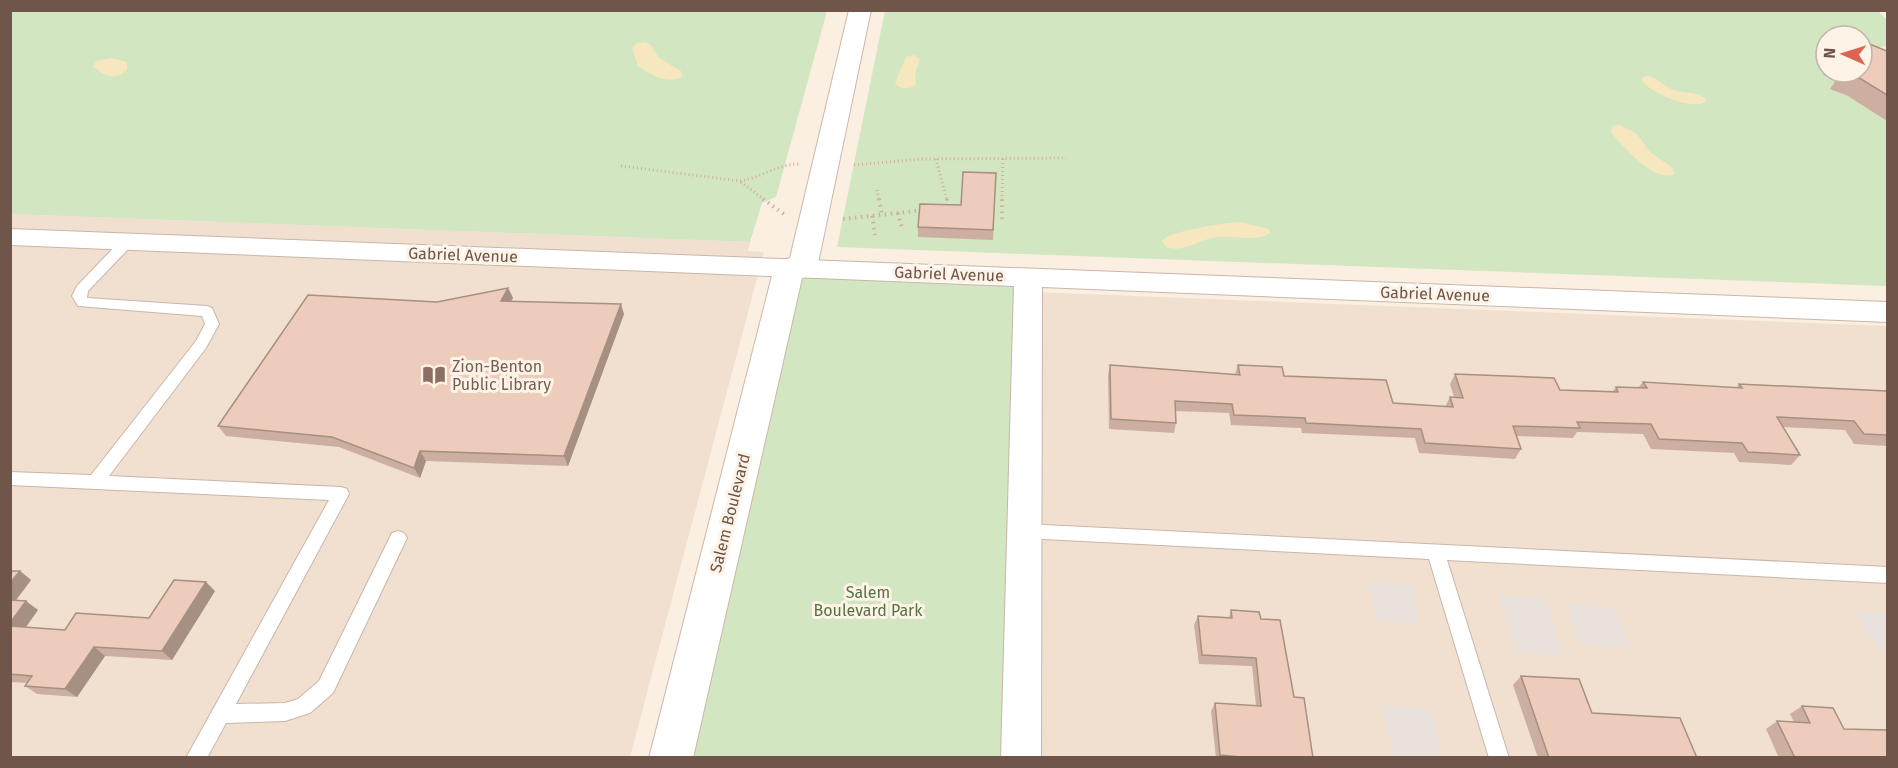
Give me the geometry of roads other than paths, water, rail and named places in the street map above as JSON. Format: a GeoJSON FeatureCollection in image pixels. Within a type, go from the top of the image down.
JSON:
{"type":"FeatureCollection","features":[{"type":"Feature","properties":{"kind":"street","name":"Salem Boulevard"},"geometry":{"type":"LineString","coordinates":[[671,758],[796,268],[813,222],[860,10]]}},
{"type":"Feature","properties":{"kind":"street","name":"Gabriel Avenue"},"geometry":{"type":"LineString","coordinates":[[10,237],[1887,312]]}},
{"type":"Feature","properties":{"kind":"street"},"geometry":{"type":"LineString","coordinates":[[1021,758],[1028,277]]}},
{"type":"Feature","properties":{"kind":"lane"},"geometry":{"type":"LineString","coordinates":[[96,482],[201,344],[212,324],[207,311],[83,303],[79,296],[82,290],[128,241]]}},
{"type":"Feature","properties":{"kind":"lane"},"geometry":{"type":"LineString","coordinates":[[10,478],[341,494],[196,758]]}},
{"type":"Feature","properties":{"kind":"lane"},"geometry":{"type":"LineString","coordinates":[[1024,531],[1887,575]]}},
{"type":"Feature","properties":{"kind":"lane"},"geometry":{"type":"LineString","coordinates":[[220,714],[285,712],[303,707],[326,687],[398,538]]}},
{"type":"Feature","properties":{"kind":"lane"},"geometry":{"type":"LineString","coordinates":[[1436,552],[1499,758]]}},
{"type":"Feature","properties":{"kind":"place","name":"Zion-Benton Public Library"},"geometry":{"type":"Point","coordinates":[434,375]}},
{"type":"Feature","properties":{"kind":"park label","name":"Salem Boulevard Park"},"geometry":{"type":"Point","coordinates":[868,601]}}]}
